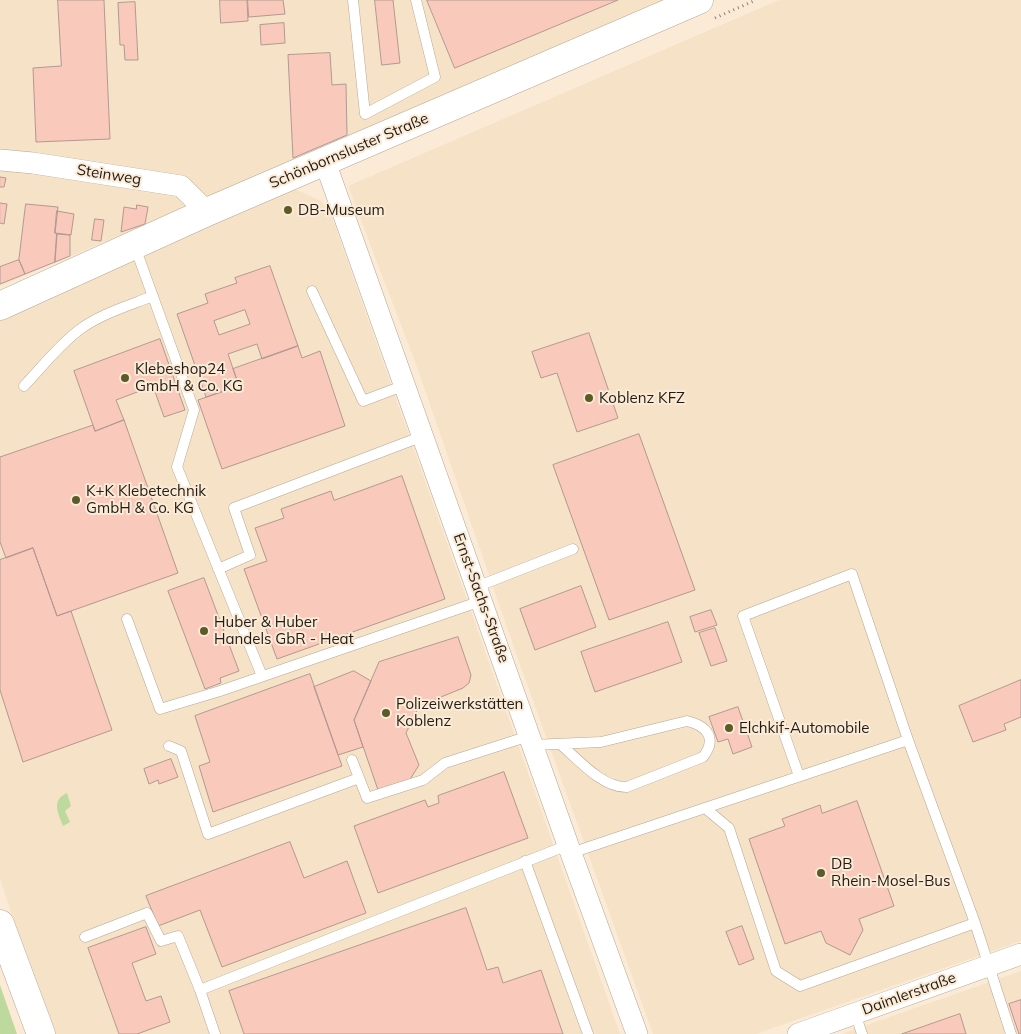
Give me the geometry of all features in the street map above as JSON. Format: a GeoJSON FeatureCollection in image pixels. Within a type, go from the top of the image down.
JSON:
{"type":"FeatureCollection","features":[{"type":"Feature","properties":{"kind":"street","name":"Schönbornsluster Straße"},"geometry":{"type":"LineString","coordinates":[[0,306],[207,212],[699,0]]}},
{"type":"Feature","properties":{"kind":"street","name":"Steinweg"},"geometry":{"type":"LineString","coordinates":[[0,160],[33,163],[181,186],[207,212]]}},
{"type":"Feature","properties":{"kind":"street","name":"Ernst-Sachs-Straße"},"geometry":{"type":"LineString","coordinates":[[325,162],[637,1034]]}},
{"type":"Feature","properties":{"kind":"street"},"geometry":{"type":"LineString","coordinates":[[0,924],[41,1034]]}},
{"type":"Feature","properties":{"kind":"street","name":"Daimlerstraße"},"geometry":{"type":"LineString","coordinates":[[809,1032],[856,1013],[1021,954]]}},
{"type":"Feature","properties":{"kind":"lane"},"geometry":{"type":"LineString","coordinates":[[353,0],[365,114],[435,77],[416,0]]}},
{"type":"Feature","properties":{"kind":"lane"},"geometry":{"type":"LineString","coordinates":[[134,244],[194,410],[177,467],[262,676]]}},
{"type":"Feature","properties":{"kind":"lane"},"geometry":{"type":"LineString","coordinates":[[312,291],[363,402],[405,385]]}},
{"type":"Feature","properties":{"kind":"lane"},"geometry":{"type":"LineString","coordinates":[[24,386],[58,349],[79,330],[96,320],[153,296]]}},
{"type":"Feature","properties":{"kind":"lane"},"geometry":{"type":"LineString","coordinates":[[218,569],[250,555],[234,508],[423,436]]}},
{"type":"Feature","properties":{"kind":"lane"},"geometry":{"type":"LineString","coordinates":[[127,620],[160,709],[262,676],[479,594],[573,549]]}},
{"type":"Feature","properties":{"kind":"lane"},"geometry":{"type":"LineString","coordinates":[[799,776],[743,616],[852,574],[908,740],[975,923],[1010,1034]]}},
{"type":"Feature","properties":{"kind":"lane"},"geometry":{"type":"LineString","coordinates":[[352,760],[367,798],[423,780],[445,763],[531,740],[560,744],[601,742],[687,721],[695,723],[704,729],[709,735],[710,741],[708,750],[703,757],[627,788],[618,788],[607,783],[560,744]]}},
{"type":"Feature","properties":{"kind":"lane"},"geometry":{"type":"LineString","coordinates":[[200,990],[525,861],[704,808],[908,740]]}},
{"type":"Feature","properties":{"kind":"lane"},"geometry":{"type":"LineString","coordinates":[[169,746],[181,751],[208,834],[359,778]]}},
{"type":"Feature","properties":{"kind":"lane"},"geometry":{"type":"LineString","coordinates":[[704,808],[728,828],[776,971],[800,986],[975,923]]}},
{"type":"Feature","properties":{"kind":"lane"},"geometry":{"type":"LineString","coordinates":[[525,861],[588,1034]]}},
{"type":"Feature","properties":{"kind":"lane"},"geometry":{"type":"LineString","coordinates":[[85,937],[148,913],[160,941],[178,936],[200,990],[215,1034]]}},
{"type":"Feature","properties":{"kind":"lane"},"geometry":{"type":"LineString","coordinates":[[856,1013],[862,1034]]}},
{"type":"Feature","properties":{"kind":"shaded area"},"geometry":{"type":"Polygon","coordinates":[[[0,0],[667,0],[0,286],[0,0]]]}},
{"type":"Feature","properties":{"kind":"shaded area"},"geometry":{"type":"Polygon","coordinates":[[[779,0],[1021,0],[1021,941],[756,1034],[653,1034],[518,659],[417,367],[348,186],[779,0]]]}},
{"type":"Feature","properties":{"kind":"shaded area"},"geometry":{"type":"Polygon","coordinates":[[[297,190],[321,201],[332,217],[620,1034],[56,1034],[0,879],[0,316],[283,191],[297,190]]]}},
{"type":"Feature","properties":{"kind":"shaded area"},"geometry":{"type":"Polygon","coordinates":[[[1021,971],[1021,1034],[841,1034],[1021,971]]]}},
{"type":"Feature","properties":{"kind":"green space"},"geometry":{"type":"Polygon","coordinates":[[[67,793],[71,806],[65,811],[70,822],[63,826],[57,803],[67,793]]]}},
{"type":"Feature","properties":{"kind":"green space"},"geometry":{"type":"Polygon","coordinates":[[[0,985],[17,1034],[0,1034],[0,985]]]}},
{"type":"Feature","properties":{"kind":"building"},"geometry":{"type":"Polygon","coordinates":[[[58,0],[104,0],[110,139],[36,142],[33,68],[61,66],[58,0]]]}},
{"type":"Feature","properties":{"kind":"building"},"geometry":{"type":"Polygon","coordinates":[[[220,0],[247,0],[248,21],[221,23],[220,0]]]}},
{"type":"Feature","properties":{"kind":"building"},"geometry":{"type":"Polygon","coordinates":[[[248,0],[283,0],[285,14],[249,17],[248,0]]]}},
{"type":"Feature","properties":{"kind":"building"},"geometry":{"type":"Polygon","coordinates":[[[375,0],[393,0],[400,63],[382,65],[375,0]]]}},
{"type":"Feature","properties":{"kind":"building"},"geometry":{"type":"Polygon","coordinates":[[[427,0],[618,0],[455,68],[427,0]]]}},
{"type":"Feature","properties":{"kind":"building"},"geometry":{"type":"Polygon","coordinates":[[[135,2],[138,60],[125,60],[124,45],[120,45],[118,3],[135,2]]]}},
{"type":"Feature","properties":{"kind":"building"},"geometry":{"type":"Polygon","coordinates":[[[284,23],[285,43],[261,45],[260,25],[284,23]]]}},
{"type":"Feature","properties":{"kind":"building"},"geometry":{"type":"Polygon","coordinates":[[[330,53],[332,85],[346,84],[347,135],[293,158],[288,55],[330,53]]]}},
{"type":"Feature","properties":{"kind":"building"},"geometry":{"type":"Polygon","coordinates":[[[0,177],[6,178],[4,187],[0,187],[0,177]]]}},
{"type":"Feature","properties":{"kind":"building"},"geometry":{"type":"Polygon","coordinates":[[[0,203],[7,204],[4,224],[0,223],[0,203]]]}},
{"type":"Feature","properties":{"kind":"building"},"geometry":{"type":"Polygon","coordinates":[[[26,204],[58,207],[55,233],[57,234],[55,262],[25,274],[19,260],[26,204]]]}},
{"type":"Feature","properties":{"kind":"building"},"geometry":{"type":"Polygon","coordinates":[[[137,205],[148,207],[145,224],[121,232],[124,207],[136,209],[137,205]]]}},
{"type":"Feature","properties":{"kind":"building"},"geometry":{"type":"Polygon","coordinates":[[[57,211],[74,214],[71,235],[55,233],[57,211]]]}},
{"type":"Feature","properties":{"kind":"building"},"geometry":{"type":"Polygon","coordinates":[[[95,219],[104,220],[101,241],[92,240],[95,219]]]}},
{"type":"Feature","properties":{"kind":"building"},"geometry":{"type":"Polygon","coordinates":[[[57,234],[70,235],[70,256],[55,262],[57,234]]]}},
{"type":"Feature","properties":{"kind":"building"},"geometry":{"type":"Polygon","coordinates":[[[19,260],[25,274],[0,284],[0,267],[19,260]]]}},
{"type":"Feature","properties":{"kind":"building"},"geometry":{"type":"Polygon","coordinates":[[[270,266],[298,346],[262,359],[257,344],[228,354],[239,386],[206,397],[177,314],[208,303],[205,294],[237,283],[235,278],[270,266]],[[245,310],[214,321],[219,335],[250,324],[245,310]]]}},
{"type":"Feature","properties":{"kind":"building","name":"Koblenz KFZ"},"geometry":{"type":"Polygon","coordinates":[[[589,333],[618,418],[577,432],[557,373],[541,378],[532,352],[589,333]]]}},
{"type":"Feature","properties":{"kind":"building","name":"Klebeshop24 GmbH & Co. KG"},"geometry":{"type":"Polygon","coordinates":[[[160,339],[185,410],[164,417],[153,386],[116,400],[124,420],[95,431],[74,371],[160,339]]]}},
{"type":"Feature","properties":{"kind":"building"},"geometry":{"type":"Polygon","coordinates":[[[298,346],[302,358],[320,351],[345,426],[222,469],[198,400],[239,386],[233,369],[298,346]]]}},
{"type":"Feature","properties":{"kind":"building","name":"K+K Klebetechnik GmbH & Co. KG"},"geometry":{"type":"Polygon","coordinates":[[[124,420],[178,573],[57,616],[33,548],[6,558],[0,542],[0,457],[93,425],[95,431],[124,420]]]}},
{"type":"Feature","properties":{"kind":"building"},"geometry":{"type":"Polygon","coordinates":[[[639,434],[695,590],[609,620],[553,465],[639,434]]]}},
{"type":"Feature","properties":{"kind":"building"},"geometry":{"type":"Polygon","coordinates":[[[402,476],[445,599],[277,659],[244,569],[267,561],[255,528],[284,518],[281,509],[331,491],[334,500],[402,476]]]}},
{"type":"Feature","properties":{"kind":"building"},"geometry":{"type":"Polygon","coordinates":[[[33,548],[57,616],[71,611],[112,730],[23,762],[0,690],[0,560],[33,548]]]}},
{"type":"Feature","properties":{"kind":"building","name":"Huber & Huber Handels GbR - Heat"},"geometry":{"type":"Polygon","coordinates":[[[204,578],[239,671],[220,678],[221,683],[205,689],[168,591],[204,578]]]}},
{"type":"Feature","properties":{"kind":"building"},"geometry":{"type":"Polygon","coordinates":[[[581,586],[596,627],[535,650],[520,609],[581,586]]]}},
{"type":"Feature","properties":{"kind":"building"},"geometry":{"type":"Polygon","coordinates":[[[711,610],[717,625],[695,632],[690,617],[711,610]]]}},
{"type":"Feature","properties":{"kind":"building"},"geometry":{"type":"Polygon","coordinates":[[[668,622],[682,662],[595,692],[581,652],[668,622]]]}},
{"type":"Feature","properties":{"kind":"building"},"geometry":{"type":"Polygon","coordinates":[[[715,628],[727,661],[711,666],[699,633],[715,628]]]}},
{"type":"Feature","properties":{"kind":"building","name":"Polizeiwerkstätten Koblenz"},"geometry":{"type":"Polygon","coordinates":[[[458,637],[471,675],[469,683],[463,688],[419,706],[406,733],[419,765],[409,781],[378,790],[354,720],[379,662],[458,637]]]}},
{"type":"Feature","properties":{"kind":"building"},"geometry":{"type":"Polygon","coordinates":[[[354,671],[371,681],[354,720],[363,747],[338,755],[314,687],[354,671]]]}},
{"type":"Feature","properties":{"kind":"building"},"geometry":{"type":"Polygon","coordinates":[[[310,674],[342,766],[213,812],[199,766],[210,762],[195,716],[310,674]]]}},
{"type":"Feature","properties":{"kind":"building"},"geometry":{"type":"Polygon","coordinates":[[[1021,680],[1021,717],[1004,724],[1006,730],[973,742],[959,706],[1021,680]]]}},
{"type":"Feature","properties":{"kind":"building","name":"Elchkif-Automobile"},"geometry":{"type":"Polygon","coordinates":[[[738,707],[752,747],[733,754],[728,739],[718,742],[709,717],[738,707]]]}},
{"type":"Feature","properties":{"kind":"building"},"geometry":{"type":"Polygon","coordinates":[[[171,759],[178,777],[159,784],[158,780],[149,784],[144,769],[171,759]]]}},
{"type":"Feature","properties":{"kind":"building"},"geometry":{"type":"Polygon","coordinates":[[[504,772],[528,838],[378,893],[354,826],[425,800],[428,807],[439,803],[438,796],[504,772]]]}},
{"type":"Feature","properties":{"kind":"building","name":"DB Rhein-Mosel-Bus"},"geometry":{"type":"Polygon","coordinates":[[[857,801],[894,906],[859,919],[863,930],[850,955],[826,943],[821,931],[785,944],[749,839],[785,826],[782,819],[820,805],[822,813],[857,801]]]}},
{"type":"Feature","properties":{"kind":"building"},"geometry":{"type":"Polygon","coordinates":[[[290,842],[304,878],[347,861],[366,913],[222,967],[200,910],[158,926],[146,896],[290,842]]]}},
{"type":"Feature","properties":{"kind":"building"},"geometry":{"type":"Polygon","coordinates":[[[466,908],[487,970],[498,967],[503,983],[541,970],[563,1034],[244,1034],[229,991],[466,908]]]}},
{"type":"Feature","properties":{"kind":"building"},"geometry":{"type":"Polygon","coordinates":[[[742,926],[754,959],[739,965],[726,932],[742,926]]]}},
{"type":"Feature","properties":{"kind":"building"},"geometry":{"type":"Polygon","coordinates":[[[146,927],[156,954],[132,963],[146,1001],[161,996],[170,1022],[137,1034],[119,1034],[88,948],[146,927]]]}},
{"type":"Feature","properties":{"kind":"building"},"geometry":{"type":"Polygon","coordinates":[[[1021,1000],[1021,1034],[1019,1034],[1009,1004],[1021,1000]]]}},
{"type":"Feature","properties":{"kind":"building"},"geometry":{"type":"Polygon","coordinates":[[[960,1014],[966,1034],[902,1034],[960,1014]]]}},
{"type":"Feature","properties":{"kind":"place","name":"DB-Museum"},"geometry":{"type":"Point","coordinates":[288,210]}},
{"type":"Feature","properties":{"kind":"place","name":"Klebeshop24 GmbH & Co. KG"},"geometry":{"type":"Point","coordinates":[125,378]}},
{"type":"Feature","properties":{"kind":"place","name":"Koblenz KFZ"},"geometry":{"type":"Point","coordinates":[589,398]}},
{"type":"Feature","properties":{"kind":"place","name":"K+K Klebetechnik GmbH & Co. KG"},"geometry":{"type":"Point","coordinates":[76,500]}},
{"type":"Feature","properties":{"kind":"place","name":"Huber & Huber Handels GbR - Heat"},"geometry":{"type":"Point","coordinates":[204,631]}},
{"type":"Feature","properties":{"kind":"place","name":"Polizeiwerkstätten Koblenz"},"geometry":{"type":"Point","coordinates":[386,713]}},
{"type":"Feature","properties":{"kind":"place","name":"Elchkif-Automobile"},"geometry":{"type":"Point","coordinates":[729,728]}},
{"type":"Feature","properties":{"kind":"place","name":"DB Rhein-Mosel-Bus"},"geometry":{"type":"Point","coordinates":[821,873]}}]}
